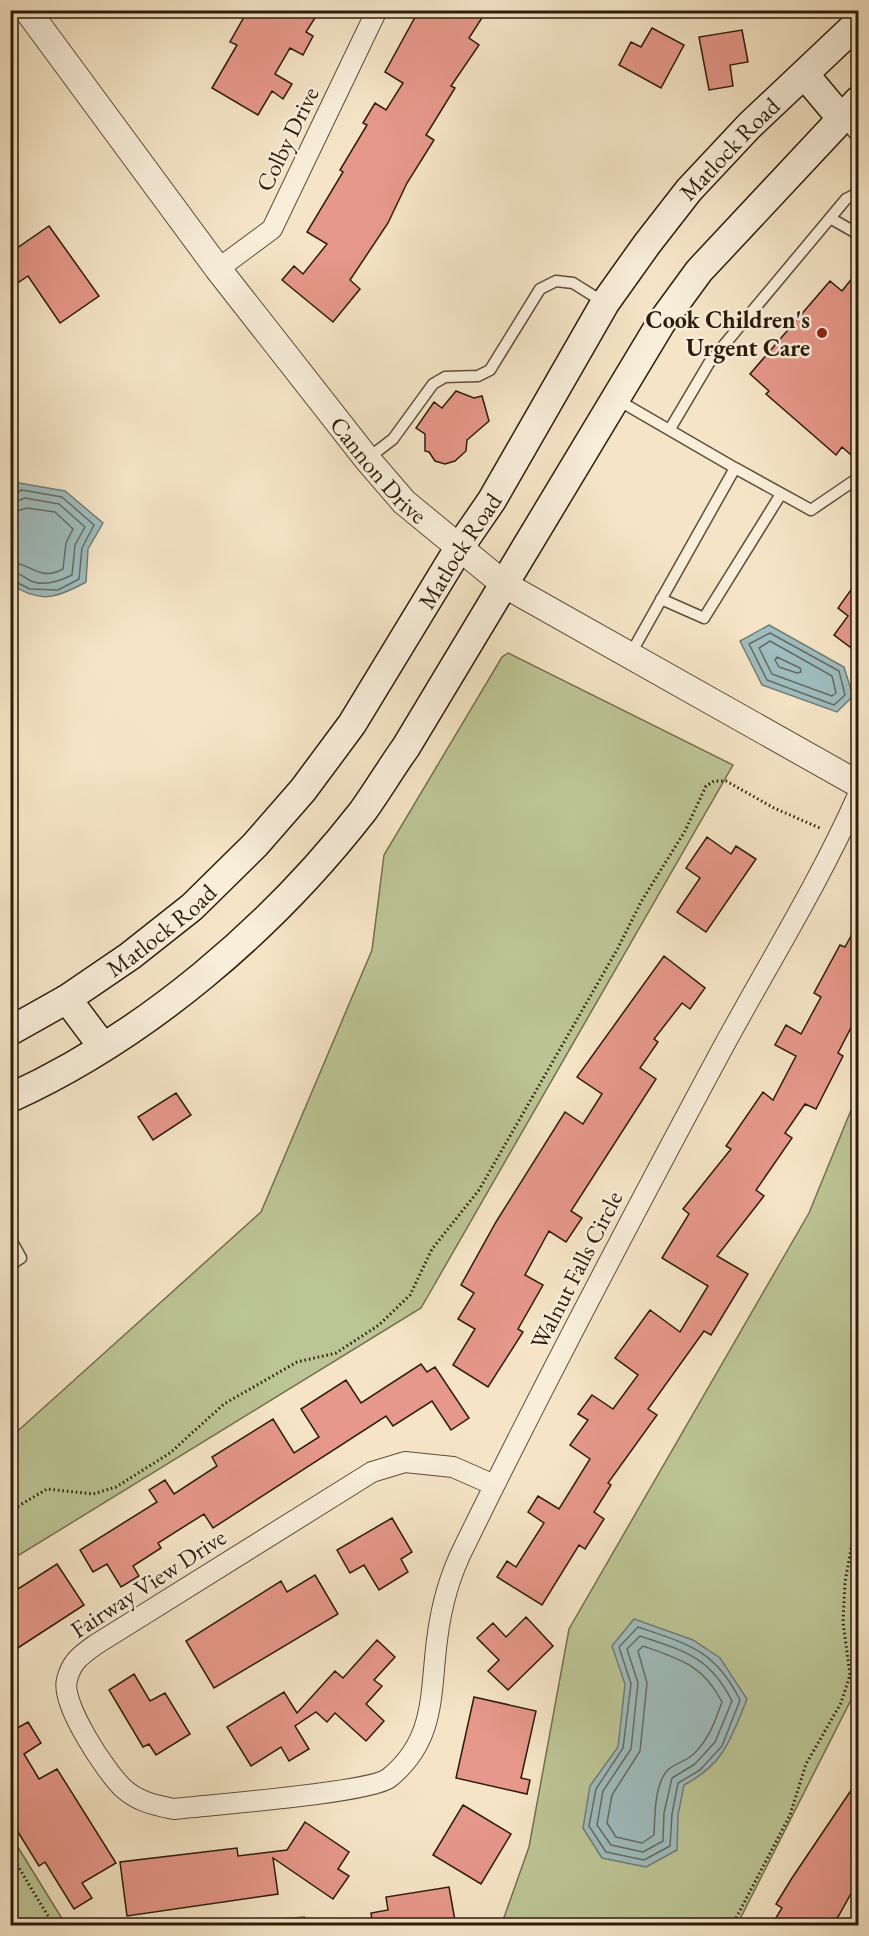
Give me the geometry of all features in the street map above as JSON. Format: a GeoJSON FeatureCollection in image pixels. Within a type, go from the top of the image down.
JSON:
{"type":"FeatureCollection","features":[{"type":"Feature","properties":{"kind":"main road","name":"Matlock Road"},"geometry":{"type":"LineString","coordinates":[[10,1031],[67,999],[130,956],[192,907],[255,845],[296,798],[352,724],[459,548],[492,500],[604,303],[689,190],[749,126],[858,23]]}},
{"type":"Feature","properties":{"kind":"main road"},"geometry":{"type":"LineString","coordinates":[[10,1098],[36,1087],[103,1047],[185,990],[242,942],[302,883],[363,810],[406,747],[661,323],[699,270],[853,119],[805,75]]}},
{"type":"Feature","properties":{"kind":"main road"},"geometry":{"type":"LineString","coordinates":[[67,999],[103,1047]]}},
{"type":"Feature","properties":{"kind":"street","name":"Cannon Drive"},"geometry":{"type":"LineString","coordinates":[[27,10],[218,268],[367,459],[404,502],[505,585],[858,784]]}},
{"type":"Feature","properties":{"kind":"street","name":"Colby Drive"},"geometry":{"type":"LineString","coordinates":[[218,268],[272,229],[377,10]]}},
{"type":"Feature","properties":{"kind":"street","name":"Walnut Falls Circle"},"geometry":{"type":"LineString","coordinates":[[386,1781],[415,1752],[430,1715],[437,1637],[452,1572],[621,1237],[784,934],[838,839],[858,795]]}},
{"type":"Feature","properties":{"kind":"street","name":"Fairway View Drive"},"geometry":{"type":"LineString","coordinates":[[386,1781],[345,1790],[174,1809],[147,1804],[123,1788],[106,1767],[71,1709],[66,1682],[74,1660],[94,1645],[372,1472],[405,1462],[453,1467],[494,1485]]}},
{"type":"Feature","properties":{"kind":"lane"},"geometry":{"type":"LineString","coordinates":[[670,429],[709,363],[846,199],[858,193]]}},
{"type":"Feature","properties":{"kind":"lane"},"geometry":{"type":"LineString","coordinates":[[830,218],[858,234]]}},
{"type":"Feature","properties":{"kind":"lane"},"geometry":{"type":"LineString","coordinates":[[367,459],[393,439],[433,384],[445,377],[478,376],[490,370],[540,289],[556,281],[573,283],[604,303]]}},
{"type":"Feature","properties":{"kind":"lane"},"geometry":{"type":"LineString","coordinates":[[616,399],[811,510],[858,478]]}},
{"type":"Feature","properties":{"kind":"lane"},"geometry":{"type":"LineString","coordinates":[[630,654],[735,468]]}},
{"type":"Feature","properties":{"kind":"lane"},"geometry":{"type":"LineString","coordinates":[[661,599],[704,618],[781,494]]}},
{"type":"Feature","properties":{"kind":"lane"},"geometry":{"type":"LineString","coordinates":[[10,1238],[21,1258],[10,1265]]}},
{"type":"Feature","properties":{"kind":"path"},"geometry":{"type":"LineString","coordinates":[[10,1511],[47,1489],[93,1494],[116,1487],[170,1453],[207,1417],[252,1386],[297,1362],[336,1353],[378,1325],[410,1295],[432,1249],[480,1190],[618,948],[641,902],[685,831],[706,786],[714,781],[726,781],[774,808],[816,825],[838,839]]}},
{"type":"Feature","properties":{"kind":"path"},"geometry":{"type":"LineString","coordinates":[[732,1926],[790,1815],[806,1764],[841,1703],[850,1675],[843,1622],[844,1592],[858,1511]]}},
{"type":"Feature","properties":{"kind":"path"},"geometry":{"type":"LineString","coordinates":[[10,1853],[54,1926]]}},
{"type":"Feature","properties":{"kind":"green space"},"geometry":{"type":"Polygon","coordinates":[[[508,653],[733,765],[421,1308],[11,1560],[11,1437],[261,1212],[372,950],[384,855],[502,657],[508,653]]]}},
{"type":"Feature","properties":{"kind":"green space"},"geometry":{"type":"Polygon","coordinates":[[[858,1093],[858,1686],[737,1925],[501,1926],[529,1847],[569,1629],[809,1213],[858,1093]]]}},
{"type":"Feature","properties":{"kind":"green space"},"geometry":{"type":"Polygon","coordinates":[[[11,1836],[66,1925],[11,1925],[11,1836]]]}},
{"type":"Feature","properties":{"kind":"green space"},"geometry":{"type":"Polygon","coordinates":[[[304,1917],[318,1925],[212,1925],[304,1917]]]}},
{"type":"Feature","properties":{"kind":"water"},"geometry":{"type":"Polygon","coordinates":[[[19,483],[65,491],[103,523],[88,549],[86,582],[66,592],[48,596],[31,594],[11,584],[11,492],[19,483]]]}},
{"type":"Feature","properties":{"kind":"water"},"geometry":{"type":"Polygon","coordinates":[[[769,625],[844,667],[853,696],[837,712],[762,685],[740,641],[769,625]]]}},
{"type":"Feature","properties":{"kind":"water"},"geometry":{"type":"Polygon","coordinates":[[[634,1619],[693,1640],[720,1658],[747,1699],[731,1738],[717,1759],[698,1777],[684,1785],[678,1815],[677,1850],[646,1867],[602,1858],[583,1828],[590,1786],[618,1747],[625,1684],[612,1646],[634,1619]]]}},
{"type":"Feature","properties":{"kind":"building"},"geometry":{"type":"Polygon","coordinates":[[[248,10],[320,10],[306,32],[313,36],[303,55],[290,48],[275,74],[292,84],[283,99],[272,91],[258,115],[212,88],[237,45],[230,42],[248,10]]]}},
{"type":"Feature","properties":{"kind":"building"},"geometry":{"type":"Polygon","coordinates":[[[419,10],[487,10],[469,38],[479,45],[451,86],[455,88],[426,135],[434,140],[407,183],[388,223],[350,280],[360,289],[333,322],[282,280],[294,266],[303,274],[327,244],[307,232],[343,172],[340,170],[367,125],[363,123],[375,103],[386,110],[403,83],[385,72],[419,10]]]}},
{"type":"Feature","properties":{"kind":"building"},"geometry":{"type":"Polygon","coordinates":[[[652,28],[684,45],[661,88],[619,65],[631,42],[641,47],[652,28]]]}},
{"type":"Feature","properties":{"kind":"building"},"geometry":{"type":"Polygon","coordinates":[[[742,30],[748,62],[730,65],[733,86],[709,90],[699,37],[742,30]]]}},
{"type":"Feature","properties":{"kind":"building"},"geometry":{"type":"Polygon","coordinates":[[[49,226],[99,296],[60,323],[28,276],[10,288],[10,253],[49,226]]]}},
{"type":"Feature","properties":{"kind":"building","name":"Cook Children's Urgent Care"},"geometry":{"type":"Polygon","coordinates":[[[858,271],[858,461],[842,447],[836,455],[766,394],[769,391],[750,374],[830,281],[842,291],[858,271]]]}},
{"type":"Feature","properties":{"kind":"building"},"geometry":{"type":"Polygon","coordinates":[[[456,391],[474,398],[482,396],[489,421],[467,440],[466,451],[455,461],[445,464],[435,461],[429,452],[425,451],[425,434],[416,428],[434,402],[442,408],[456,391]]]}},
{"type":"Feature","properties":{"kind":"building"},"geometry":{"type":"Polygon","coordinates":[[[858,580],[858,653],[834,635],[848,616],[838,608],[858,580]]]}},
{"type":"Feature","properties":{"kind":"building"},"geometry":{"type":"Polygon","coordinates":[[[707,837],[731,854],[736,846],[756,859],[706,932],[677,912],[700,878],[686,868],[707,837]]]}},
{"type":"Feature","properties":{"kind":"building"},"geometry":{"type":"Polygon","coordinates":[[[858,923],[858,1014],[838,1053],[843,1056],[816,1109],[805,1104],[785,1133],[792,1138],[756,1190],[764,1196],[717,1256],[748,1274],[711,1335],[704,1331],[648,1409],[657,1415],[608,1483],[611,1485],[594,1512],[604,1519],[585,1549],[579,1545],[542,1605],[497,1577],[507,1561],[516,1567],[544,1523],[528,1512],[538,1496],[559,1509],[590,1459],[570,1445],[588,1420],[578,1414],[592,1395],[613,1409],[638,1375],[615,1358],[650,1310],[680,1332],[708,1286],[662,1258],[689,1214],[683,1209],[731,1149],[726,1146],[763,1092],[773,1100],[796,1056],[775,1045],[786,1025],[801,1034],[821,997],[814,993],[840,945],[845,947],[858,923]]]}},
{"type":"Feature","properties":{"kind":"building"},"geometry":{"type":"Polygon","coordinates":[[[664,956],[705,988],[690,1009],[682,1003],[654,1039],[658,1042],[640,1068],[656,1079],[571,1211],[582,1218],[566,1242],[549,1231],[525,1275],[543,1285],[518,1329],[523,1332],[488,1387],[453,1365],[475,1329],[458,1319],[474,1293],[461,1285],[496,1222],[565,1112],[583,1124],[602,1094],[577,1077],[664,956]]]}},
{"type":"Feature","properties":{"kind":"building"},"geometry":{"type":"Polygon","coordinates":[[[176,1093],[191,1115],[153,1140],[138,1117],[176,1093]]]}},
{"type":"Feature","properties":{"kind":"building"},"geometry":{"type":"Polygon","coordinates":[[[421,1364],[427,1372],[435,1367],[469,1418],[451,1430],[432,1401],[393,1426],[386,1416],[213,1528],[204,1514],[158,1543],[161,1548],[133,1566],[139,1576],[121,1587],[107,1564],[93,1572],[80,1550],[157,1502],[149,1490],[165,1480],[174,1494],[217,1466],[212,1457],[273,1419],[294,1453],[319,1437],[301,1409],[346,1380],[361,1403],[421,1364]]]}},
{"type":"Feature","properties":{"kind":"building"},"geometry":{"type":"Polygon","coordinates":[[[392,1518],[412,1552],[401,1559],[408,1572],[379,1590],[364,1565],[350,1573],[337,1550],[392,1518]]]}},
{"type":"Feature","properties":{"kind":"building"},"geometry":{"type":"Polygon","coordinates":[[[57,1564],[84,1605],[10,1653],[10,1594],[57,1564]]]}},
{"type":"Feature","properties":{"kind":"building"},"geometry":{"type":"Polygon","coordinates":[[[315,1575],[338,1614],[214,1688],[186,1641],[281,1581],[287,1592],[315,1575]]]}},
{"type":"Feature","properties":{"kind":"building"},"geometry":{"type":"Polygon","coordinates":[[[526,1617],[553,1646],[508,1690],[488,1671],[499,1660],[477,1638],[493,1623],[506,1637],[526,1617]]]}},
{"type":"Feature","properties":{"kind":"building"},"geometry":{"type":"Polygon","coordinates":[[[377,1640],[395,1657],[374,1680],[382,1686],[366,1704],[384,1721],[366,1741],[335,1713],[327,1722],[316,1712],[295,1726],[309,1749],[289,1761],[281,1747],[251,1766],[227,1727],[284,1692],[297,1713],[335,1671],[343,1678],[377,1640]]]}},
{"type":"Feature","properties":{"kind":"building"},"geometry":{"type":"Polygon","coordinates":[[[134,1674],[150,1701],[165,1693],[190,1734],[156,1755],[149,1744],[143,1747],[109,1690],[134,1674]]]}},
{"type":"Feature","properties":{"kind":"building"},"geometry":{"type":"Polygon","coordinates":[[[474,1697],[536,1711],[521,1778],[530,1780],[527,1794],[456,1778],[474,1697]]]}},
{"type":"Feature","properties":{"kind":"building"},"geometry":{"type":"Polygon","coordinates":[[[28,1722],[41,1743],[24,1754],[39,1779],[57,1769],[116,1863],[82,1883],[92,1898],[74,1909],[45,1862],[39,1866],[13,1824],[17,1822],[10,1811],[10,1732],[28,1722]]]}},
{"type":"Feature","properties":{"kind":"building"},"geometry":{"type":"Polygon","coordinates":[[[858,1780],[858,1881],[839,1915],[832,1926],[771,1926],[782,1908],[776,1904],[858,1780]]]}},
{"type":"Feature","properties":{"kind":"building"},"geometry":{"type":"Polygon","coordinates":[[[463,1805],[511,1834],[481,1884],[433,1855],[463,1805]]]}},
{"type":"Feature","properties":{"kind":"building"},"geometry":{"type":"Polygon","coordinates":[[[305,1822],[349,1852],[338,1869],[349,1876],[333,1899],[273,1858],[278,1894],[127,1916],[120,1862],[237,1848],[238,1856],[287,1850],[305,1822]]]}},
{"type":"Feature","properties":{"kind":"building"},"geometry":{"type":"Polygon","coordinates":[[[449,1887],[456,1926],[373,1926],[371,1913],[388,1910],[386,1897],[449,1887]]]}},
{"type":"Feature","properties":{"kind":"place","name":"Cook Children's Urgent Care"},"geometry":{"type":"Point","coordinates":[822,333]}}]}
